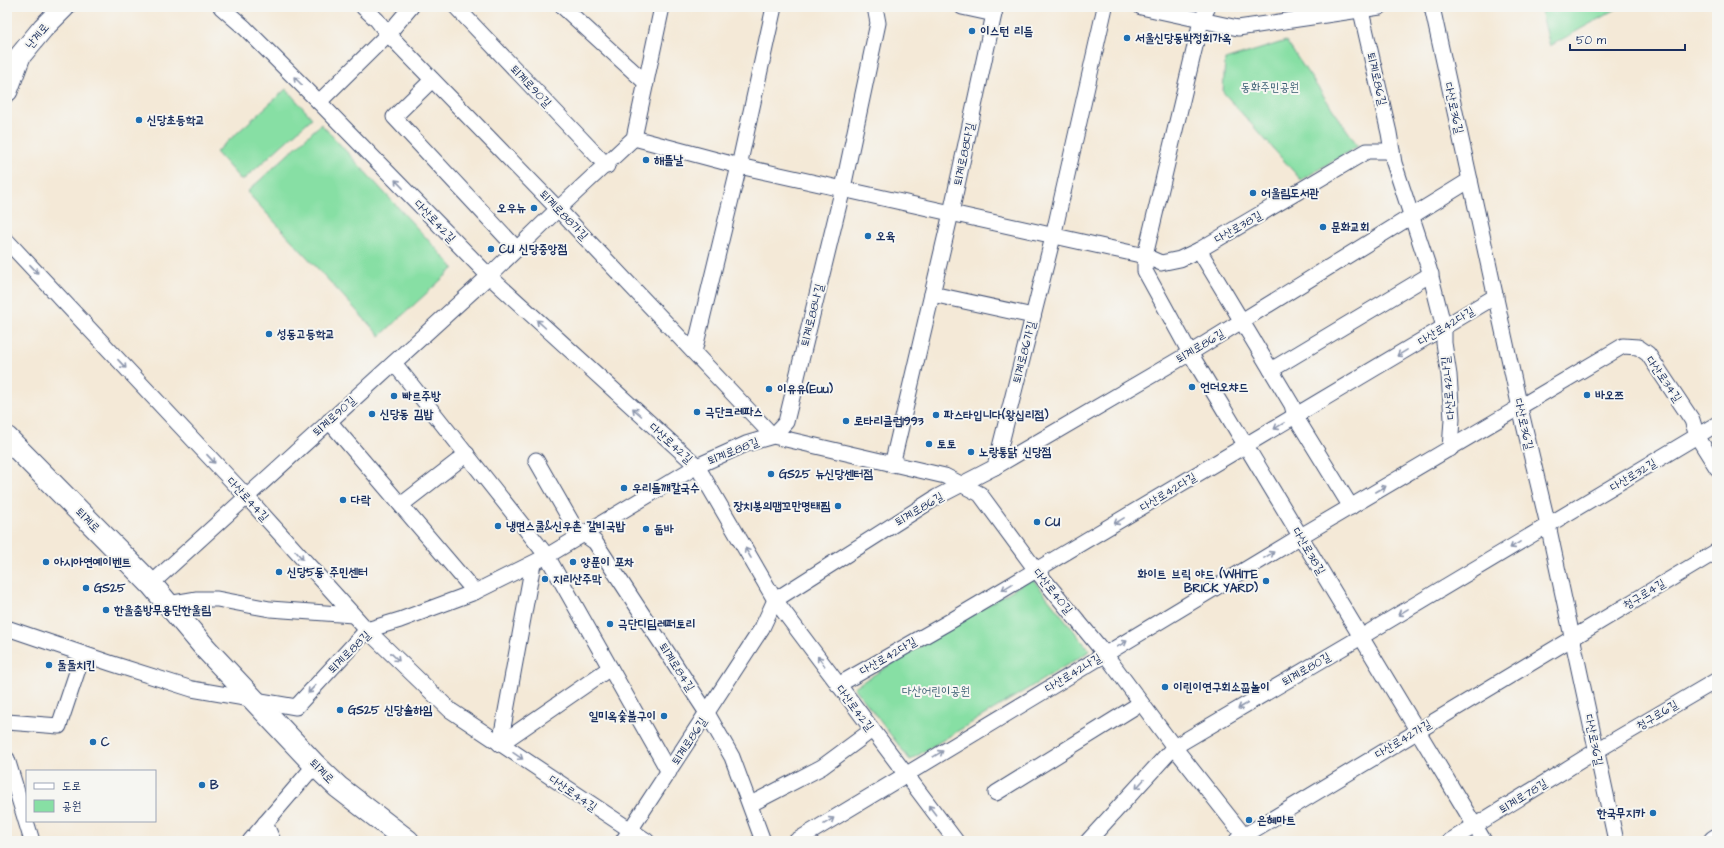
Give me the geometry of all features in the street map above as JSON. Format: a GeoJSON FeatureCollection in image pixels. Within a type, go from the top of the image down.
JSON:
{"type":"FeatureCollection","features":[{"type":"Feature","properties":{"kind":"main road","name":"난계로"},"geometry":{"type":"LineString","coordinates":[[7,91],[20,56],[43,28],[64,7]]}},
{"type":"Feature","properties":{"kind":"main road","name":"퇴계로"},"geometry":{"type":"LineString","coordinates":[[9,442],[151,584],[206,649],[315,765],[338,787],[398,838]]}},
{"type":"Feature","properties":{"kind":"street","name":"다산로42길"},"geometry":{"type":"LineString","coordinates":[[221,7],[245,28],[319,102],[489,276],[697,466],[775,600],[956,841]]}},
{"type":"Feature","properties":{"kind":"street","name":"퇴계로88가길"},"geometry":{"type":"LineString","coordinates":[[363,7],[378,20],[388,34],[558,209],[772,436]]}},
{"type":"Feature","properties":{"kind":"street"},"geometry":{"type":"LineString","coordinates":[[319,102],[388,34],[411,7]]}},
{"type":"Feature","properties":{"kind":"street","name":"퇴계로90길"},"geometry":{"type":"LineString","coordinates":[[456,7],[607,166]]}},
{"type":"Feature","properties":{"kind":"street"},"geometry":{"type":"LineString","coordinates":[[563,7],[646,83]]}},
{"type":"Feature","properties":{"kind":"street"},"geometry":{"type":"LineString","coordinates":[[662,7],[634,138],[739,166],[843,188],[1053,237]]}},
{"type":"Feature","properties":{"kind":"street"},"geometry":{"type":"LineString","coordinates":[[694,352],[739,166],[774,7]]}},
{"type":"Feature","properties":{"kind":"street","name":"퇴계로88나길"},"geometry":{"type":"LineString","coordinates":[[772,436],[786,422],[843,188],[878,23],[875,7]]}},
{"type":"Feature","properties":{"kind":"street"},"geometry":{"type":"LineString","coordinates":[[962,7],[995,10]]}},
{"type":"Feature","properties":{"kind":"street","name":"퇴계로86가길"},"geometry":{"type":"LineString","coordinates":[[995,467],[1053,237],[1105,7]]}},
{"type":"Feature","properties":{"kind":"street"},"geometry":{"type":"LineString","coordinates":[[1141,7],[1238,28],[1380,7]]}},
{"type":"Feature","properties":{"kind":"street","name":"다산로38길"},"geometry":{"type":"LineString","coordinates":[[1208,7],[1201,21],[1145,256],[1145,271],[1190,352],[1484,841]]}},
{"type":"Feature","properties":{"kind":"street","name":"다산로36길"},"geometry":{"type":"LineString","coordinates":[[1432,7],[1520,408],[1548,525],[1571,638],[1616,841]]}},
{"type":"Feature","properties":{"kind":"street","name":"퇴계로88다길"},"geometry":{"type":"LineString","coordinates":[[892,465],[951,213],[995,10]]}},
{"type":"Feature","properties":{"kind":"street","name":"퇴계로86길"},"geometry":{"type":"LineString","coordinates":[[1361,11],[1389,133],[1394,163],[1431,274],[1444,328]]}},
{"type":"Feature","properties":{"kind":"street"},"geometry":{"type":"LineString","coordinates":[[432,80],[394,117],[517,249]]}},
{"type":"Feature","properties":{"kind":"street","name":"퇴계로90길"},"geometry":{"type":"LineString","coordinates":[[151,584],[489,276],[558,209],[607,166],[634,138]]}},
{"type":"Feature","properties":{"kind":"street","name":"다산로38길"},"geometry":{"type":"LineString","coordinates":[[1053,237],[1145,256],[1161,263],[1180,259],[1199,250],[1367,151],[1392,151]]}},
{"type":"Feature","properties":{"kind":"street","name":"퇴계로86길"},"geometry":{"type":"LineString","coordinates":[[626,836],[670,772],[762,628],[775,600],[937,497],[995,467],[1190,352],[1470,180]]}},
{"type":"Feature","properties":{"kind":"street","name":"다산로44길"},"geometry":{"type":"LineString","coordinates":[[7,241],[246,496],[367,630],[450,710],[500,744],[626,836],[647,841]]}},
{"type":"Feature","properties":{"kind":"street"},"geometry":{"type":"LineString","coordinates":[[1199,250],[1292,405],[1295,416],[1351,507]]}},
{"type":"Feature","properties":{"kind":"street"},"geometry":{"type":"LineString","coordinates":[[1271,370],[1431,274]]}},
{"type":"Feature","properties":{"kind":"street"},"geometry":{"type":"LineString","coordinates":[[932,294],[1033,316]]}},
{"type":"Feature","properties":{"kind":"street","name":"다산로42다길"},"geometry":{"type":"LineString","coordinates":[[838,685],[1036,570],[1496,296]]}},
{"type":"Feature","properties":{"kind":"street","name":"다산로42나길"},"geometry":{"type":"LineString","coordinates":[[1444,328],[1444,343],[1449,375],[1452,419],[1450,449]]}},
{"type":"Feature","properties":{"kind":"street","name":"다산로34길"},"geometry":{"type":"LineString","coordinates":[[1520,408],[1623,346],[1638,347],[1648,354],[1692,420],[1697,436],[1717,468]]}},
{"type":"Feature","properties":{"kind":"street"},"geometry":{"type":"LineString","coordinates":[[394,363],[548,556]]}},
{"type":"Feature","properties":{"kind":"street","name":"다산로42나길"},"geometry":{"type":"LineString","coordinates":[[796,841],[1301,536],[1520,408]]}},
{"type":"Feature","properties":{"kind":"street"},"geometry":{"type":"LineString","coordinates":[[330,421],[475,592]]}},
{"type":"Feature","properties":{"kind":"street","name":"다산로32길"},"geometry":{"type":"LineString","coordinates":[[1548,525],[1717,424]]}},
{"type":"Feature","properties":{"kind":"street","name":"퇴계로88길"},"geometry":{"type":"LineString","coordinates":[[255,700],[296,707],[367,630],[400,620],[475,592],[548,556],[697,466],[746,444],[772,436],[892,465],[945,476],[962,484]]}},
{"type":"Feature","properties":{"kind":"street"},"geometry":{"type":"LineString","coordinates":[[401,505],[467,454]]}},
{"type":"Feature","properties":{"kind":"street","name":"퇴계로84길"},"geometry":{"type":"LineString","coordinates":[[536,460],[575,528],[595,542],[707,713],[732,758],[763,841]]}},
{"type":"Feature","properties":{"kind":"street","name":"다산로40길"},"geometry":{"type":"LineString","coordinates":[[962,484],[980,494],[1036,570],[1105,654],[1243,839]]}},
{"type":"Feature","properties":{"kind":"street","name":"퇴계로80길"},"geometry":{"type":"LineString","coordinates":[[1088,841],[1174,747],[1548,525]]}},
{"type":"Feature","properties":{"kind":"street","name":"청구로4길"},"geometry":{"type":"LineString","coordinates":[[1571,638],[1717,551]]}},
{"type":"Feature","properties":{"kind":"street","name":"퇴계로86길"},"geometry":{"type":"LineString","coordinates":[[548,556],[670,772]]}},
{"type":"Feature","properties":{"kind":"street"},"geometry":{"type":"LineString","coordinates":[[500,744],[532,564]]}},
{"type":"Feature","properties":{"kind":"street"},"geometry":{"type":"LineString","coordinates":[[168,604],[197,599],[217,599],[270,609],[353,615]]}},
{"type":"Feature","properties":{"kind":"street"},"geometry":{"type":"LineString","coordinates":[[7,628],[192,689],[255,700]]}},
{"type":"Feature","properties":{"kind":"street","name":"다산로42가길"},"geometry":{"type":"LineString","coordinates":[[1243,839],[1571,638]]}},
{"type":"Feature","properties":{"kind":"street"},"geometry":{"type":"LineString","coordinates":[[7,722],[59,726],[83,654]]}},
{"type":"Feature","properties":{"kind":"street"},"geometry":{"type":"LineString","coordinates":[[500,744],[610,668]]}},
{"type":"Feature","properties":{"kind":"street","name":"청구로6길"},"geometry":{"type":"LineString","coordinates":[[1596,751],[1717,680]]}},
{"type":"Feature","properties":{"kind":"street"},"geometry":{"type":"LineString","coordinates":[[996,792],[1141,703]]}},
{"type":"Feature","properties":{"kind":"street"},"geometry":{"type":"LineString","coordinates":[[750,804],[822,767],[872,730]]}},
{"type":"Feature","properties":{"kind":"street","name":"퇴계로78길"},"geometry":{"type":"LineString","coordinates":[[1450,841],[1596,751]]}},
{"type":"Feature","properties":{"kind":"street"},"geometry":{"type":"LineString","coordinates":[[7,759],[26,821]]}},
{"type":"Feature","properties":{"kind":"street"},"geometry":{"type":"LineString","coordinates":[[250,841],[315,765]]}},
{"type":"Feature","properties":{"kind":"street"},"geometry":{"type":"LineString","coordinates":[[26,822],[32,841]]}},
{"type":"Feature","properties":{"kind":"street"},"geometry":{"type":"LineString","coordinates":[[265,823],[273,841]]}},
{"type":"Feature","properties":{"kind":"green space"},"geometry":{"type":"Polygon","coordinates":[[[1540,7],[1620,7],[1550,46],[1540,7]]]}},
{"type":"Feature","properties":{"kind":"green space","name":"동화주민공원"},"geometry":{"type":"Polygon","coordinates":[[[1286,41],[1358,146],[1301,180],[1223,92],[1225,60],[1286,41]]]}},
{"type":"Feature","properties":{"kind":"green space"},"geometry":{"type":"Polygon","coordinates":[[[286,89],[312,118],[242,181],[216,152],[286,89]]]}},
{"type":"Feature","properties":{"kind":"green space"},"geometry":{"type":"Polygon","coordinates":[[[321,124],[454,268],[380,336],[247,192],[321,124]]]}},
{"type":"Feature","properties":{"kind":"green space","name":"다산어린이공원"},"geometry":{"type":"Polygon","coordinates":[[[1032,578],[1090,651],[910,760],[854,687],[1032,578]]]}},
{"type":"Feature","properties":{"kind":"place","name":"이스턴 리듬"},"geometry":{"type":"Point","coordinates":[972,31]}},
{"type":"Feature","properties":{"kind":"place","name":"서울신당동박정희가옥"},"geometry":{"type":"Point","coordinates":[1127,38]}},
{"type":"Feature","properties":{"kind":"place","name":"신당초등학교"},"geometry":{"type":"Point","coordinates":[139,120]}},
{"type":"Feature","properties":{"kind":"place","name":"해뜰날"},"geometry":{"type":"Point","coordinates":[646,160]}},
{"type":"Feature","properties":{"kind":"place","name":"어울림도서관"},"geometry":{"type":"Point","coordinates":[1253,193]}},
{"type":"Feature","properties":{"kind":"place","name":"오우뉴"},"geometry":{"type":"Point","coordinates":[534,208]}},
{"type":"Feature","properties":{"kind":"place","name":"문화교회"},"geometry":{"type":"Point","coordinates":[1323,227]}},
{"type":"Feature","properties":{"kind":"place","name":"오육"},"geometry":{"type":"Point","coordinates":[868,236]}},
{"type":"Feature","properties":{"kind":"place","name":"CU 신당중앙점"},"geometry":{"type":"Point","coordinates":[491,249]}},
{"type":"Feature","properties":{"kind":"place","name":"성동고등학교"},"geometry":{"type":"Point","coordinates":[269,334]}},
{"type":"Feature","properties":{"kind":"place","name":"언더오챠드"},"geometry":{"type":"Point","coordinates":[1192,387]}},
{"type":"Feature","properties":{"kind":"place","name":"이유유(Euu)"},"geometry":{"type":"Point","coordinates":[769,389]}},
{"type":"Feature","properties":{"kind":"place","name":"바오쯔"},"geometry":{"type":"Point","coordinates":[1587,395]}},
{"type":"Feature","properties":{"kind":"place","name":"빠르주방"},"geometry":{"type":"Point","coordinates":[394,396]}},
{"type":"Feature","properties":{"kind":"place","name":"극단크레파스"},"geometry":{"type":"Point","coordinates":[697,412]}},
{"type":"Feature","properties":{"kind":"place","name":"신당동 김밥"},"geometry":{"type":"Point","coordinates":[372,414]}},
{"type":"Feature","properties":{"kind":"place","name":"파스타입니다(왕십리점)"},"geometry":{"type":"Point","coordinates":[936,415]}},
{"type":"Feature","properties":{"kind":"place","name":"로타리클럽1993"},"geometry":{"type":"Point","coordinates":[846,421]}},
{"type":"Feature","properties":{"kind":"place","name":"토토"},"geometry":{"type":"Point","coordinates":[929,444]}},
{"type":"Feature","properties":{"kind":"place","name":"노랑통닭 신당점"},"geometry":{"type":"Point","coordinates":[971,452]}},
{"type":"Feature","properties":{"kind":"place","name":"GS25 뉴신당센터점"},"geometry":{"type":"Point","coordinates":[771,474]}},
{"type":"Feature","properties":{"kind":"place","name":"우리들깨칼국수"},"geometry":{"type":"Point","coordinates":[624,488]}},
{"type":"Feature","properties":{"kind":"place","name":"다락"},"geometry":{"type":"Point","coordinates":[343,500]}},
{"type":"Feature","properties":{"kind":"place","name":"장치봉의맵꼬만명태찜"},"geometry":{"type":"Point","coordinates":[838,506]}},
{"type":"Feature","properties":{"kind":"place","name":"CU"},"geometry":{"type":"Point","coordinates":[1037,522]}},
{"type":"Feature","properties":{"kind":"place","name":"냉면스쿨&신우촌 갈비국밥"},"geometry":{"type":"Point","coordinates":[498,526]}},
{"type":"Feature","properties":{"kind":"place","name":"둡바"},"geometry":{"type":"Point","coordinates":[646,529]}},
{"type":"Feature","properties":{"kind":"place","name":"아시아연예이벤트"},"geometry":{"type":"Point","coordinates":[46,562]}},
{"type":"Feature","properties":{"kind":"place","name":"양푼이 포차"},"geometry":{"type":"Point","coordinates":[573,562]}},
{"type":"Feature","properties":{"kind":"place","name":"신당5동 주민센터"},"geometry":{"type":"Point","coordinates":[279,572]}},
{"type":"Feature","properties":{"kind":"place","name":"지리산주막"},"geometry":{"type":"Point","coordinates":[545,579]}},
{"type":"Feature","properties":{"kind":"place","name":"화이트 브릭 야드 (WHITE BRICK YARD)"},"geometry":{"type":"Point","coordinates":[1266,581]}},
{"type":"Feature","properties":{"kind":"place","name":"GS25"},"geometry":{"type":"Point","coordinates":[86,588]}},
{"type":"Feature","properties":{"kind":"place","name":"한울춤방무용단한울림"},"geometry":{"type":"Point","coordinates":[106,610]}},
{"type":"Feature","properties":{"kind":"place","name":"극단디딤레퍼토리"},"geometry":{"type":"Point","coordinates":[610,624]}},
{"type":"Feature","properties":{"kind":"place","name":"둘둘치킨"},"geometry":{"type":"Point","coordinates":[49,665]}},
{"type":"Feature","properties":{"kind":"place","name":"이린이연구회소꿉놀이"},"geometry":{"type":"Point","coordinates":[1165,687]}},
{"type":"Feature","properties":{"kind":"place","name":"GS25 신당솔하임"},"geometry":{"type":"Point","coordinates":[340,710]}},
{"type":"Feature","properties":{"kind":"place","name":"일미옥숯불구이"},"geometry":{"type":"Point","coordinates":[664,716]}},
{"type":"Feature","properties":{"kind":"place","name":"C"},"geometry":{"type":"Point","coordinates":[93,742]}},
{"type":"Feature","properties":{"kind":"place","name":"B"},"geometry":{"type":"Point","coordinates":[202,785]}},
{"type":"Feature","properties":{"kind":"place","name":"한국무지카"},"geometry":{"type":"Point","coordinates":[1653,813]}},
{"type":"Feature","properties":{"kind":"place","name":"은혜마트"},"geometry":{"type":"Point","coordinates":[1249,820]}}]}
